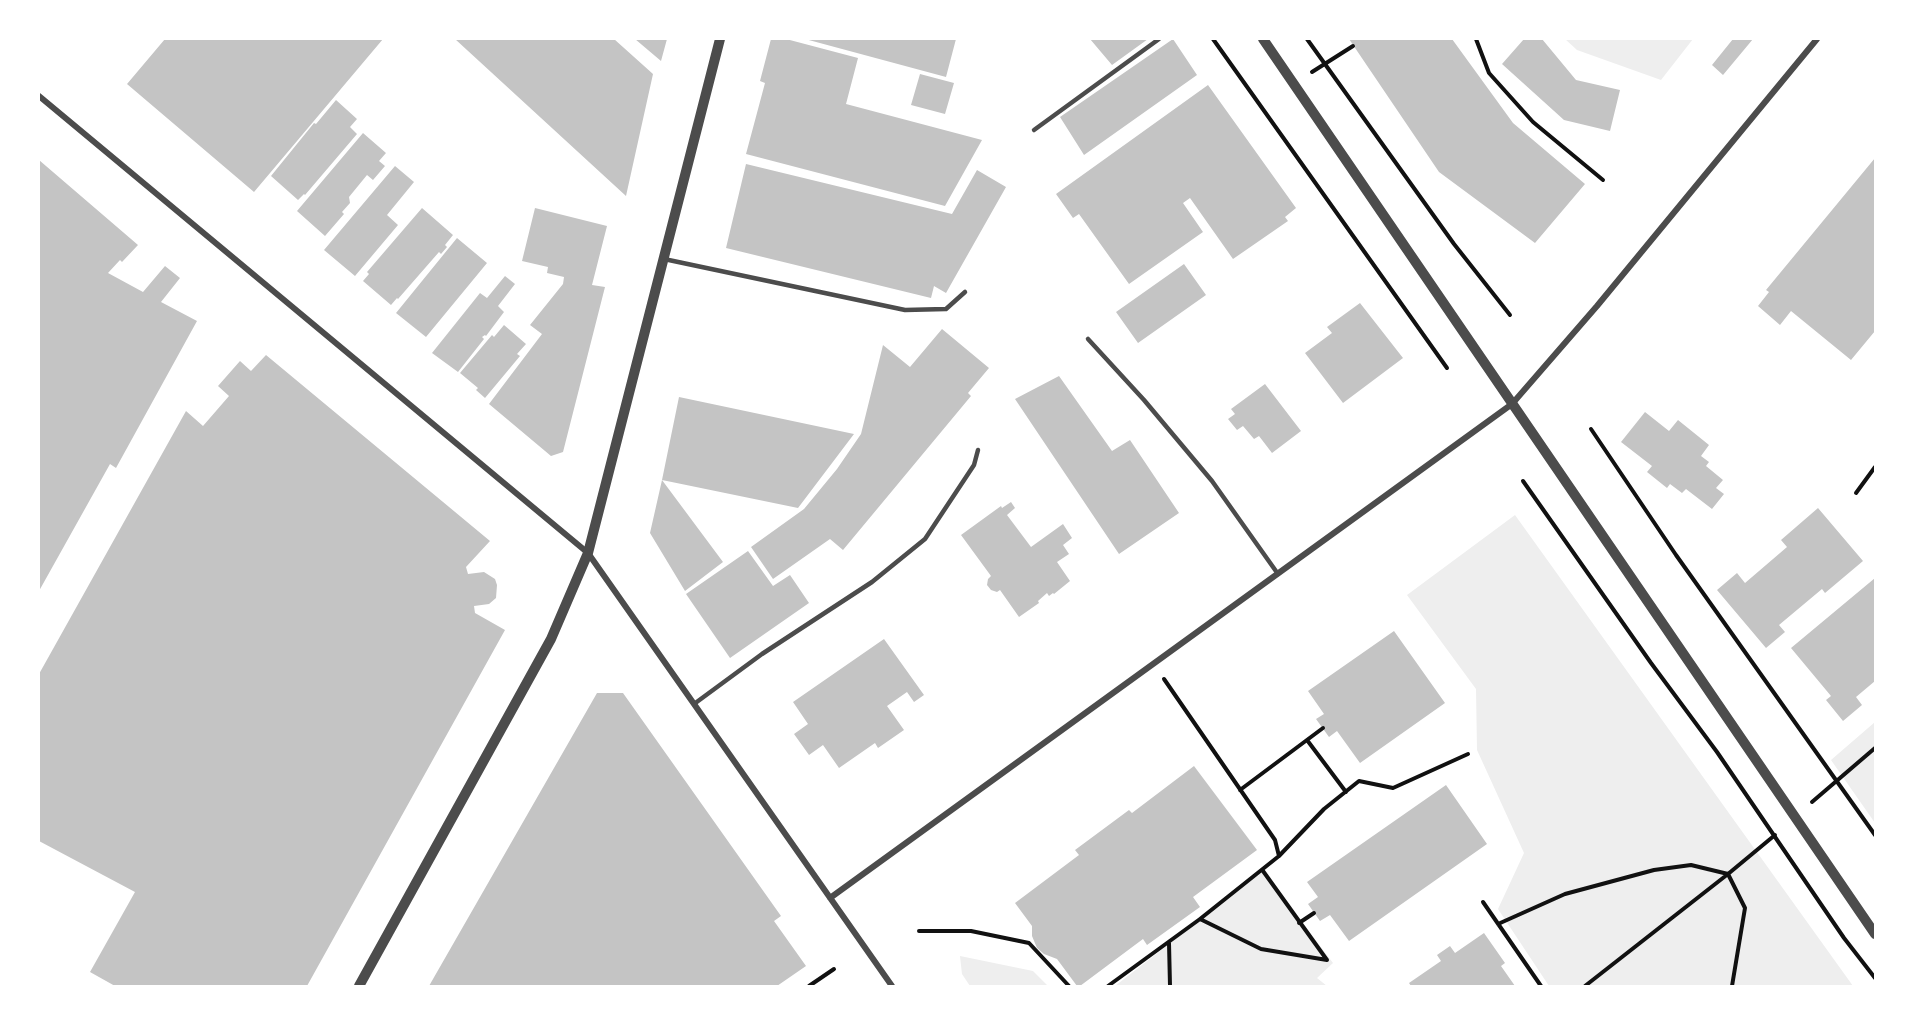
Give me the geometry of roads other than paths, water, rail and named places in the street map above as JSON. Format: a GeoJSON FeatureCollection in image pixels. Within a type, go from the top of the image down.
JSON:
{"type":"FeatureCollection","features":[{"type":"Feature","properties":{"kind":"street"},"geometry":{"type":"LineString","coordinates":[[359,986],[551,639],[588,553],[720,39]]}},
{"type":"Feature","properties":{"kind":"street"},"geometry":{"type":"LineString","coordinates":[[1263,39],[1875,934]]}},
{"type":"Feature","properties":{"kind":"street"},"geometry":{"type":"LineString","coordinates":[[830,898],[1512,404],[1817,39]]}},
{"type":"Feature","properties":{"kind":"street"},"geometry":{"type":"LineString","coordinates":[[39,96],[588,553],[892,986]]}},
{"type":"Feature","properties":{"kind":"lane"},"geometry":{"type":"LineString","coordinates":[[1034,130],[1159,39]]}},
{"type":"Feature","properties":{"kind":"lane"},"geometry":{"type":"LineString","coordinates":[[664,259],[905,310],[946,309],[965,292]]}},
{"type":"Feature","properties":{"kind":"lane"},"geometry":{"type":"LineString","coordinates":[[1088,339],[1144,400],[1212,482],[1278,574]]}},
{"type":"Feature","properties":{"kind":"lane"},"geometry":{"type":"LineString","coordinates":[[694,704],[762,654],[872,582],[925,539],[974,465],[978,450]]}}]}
